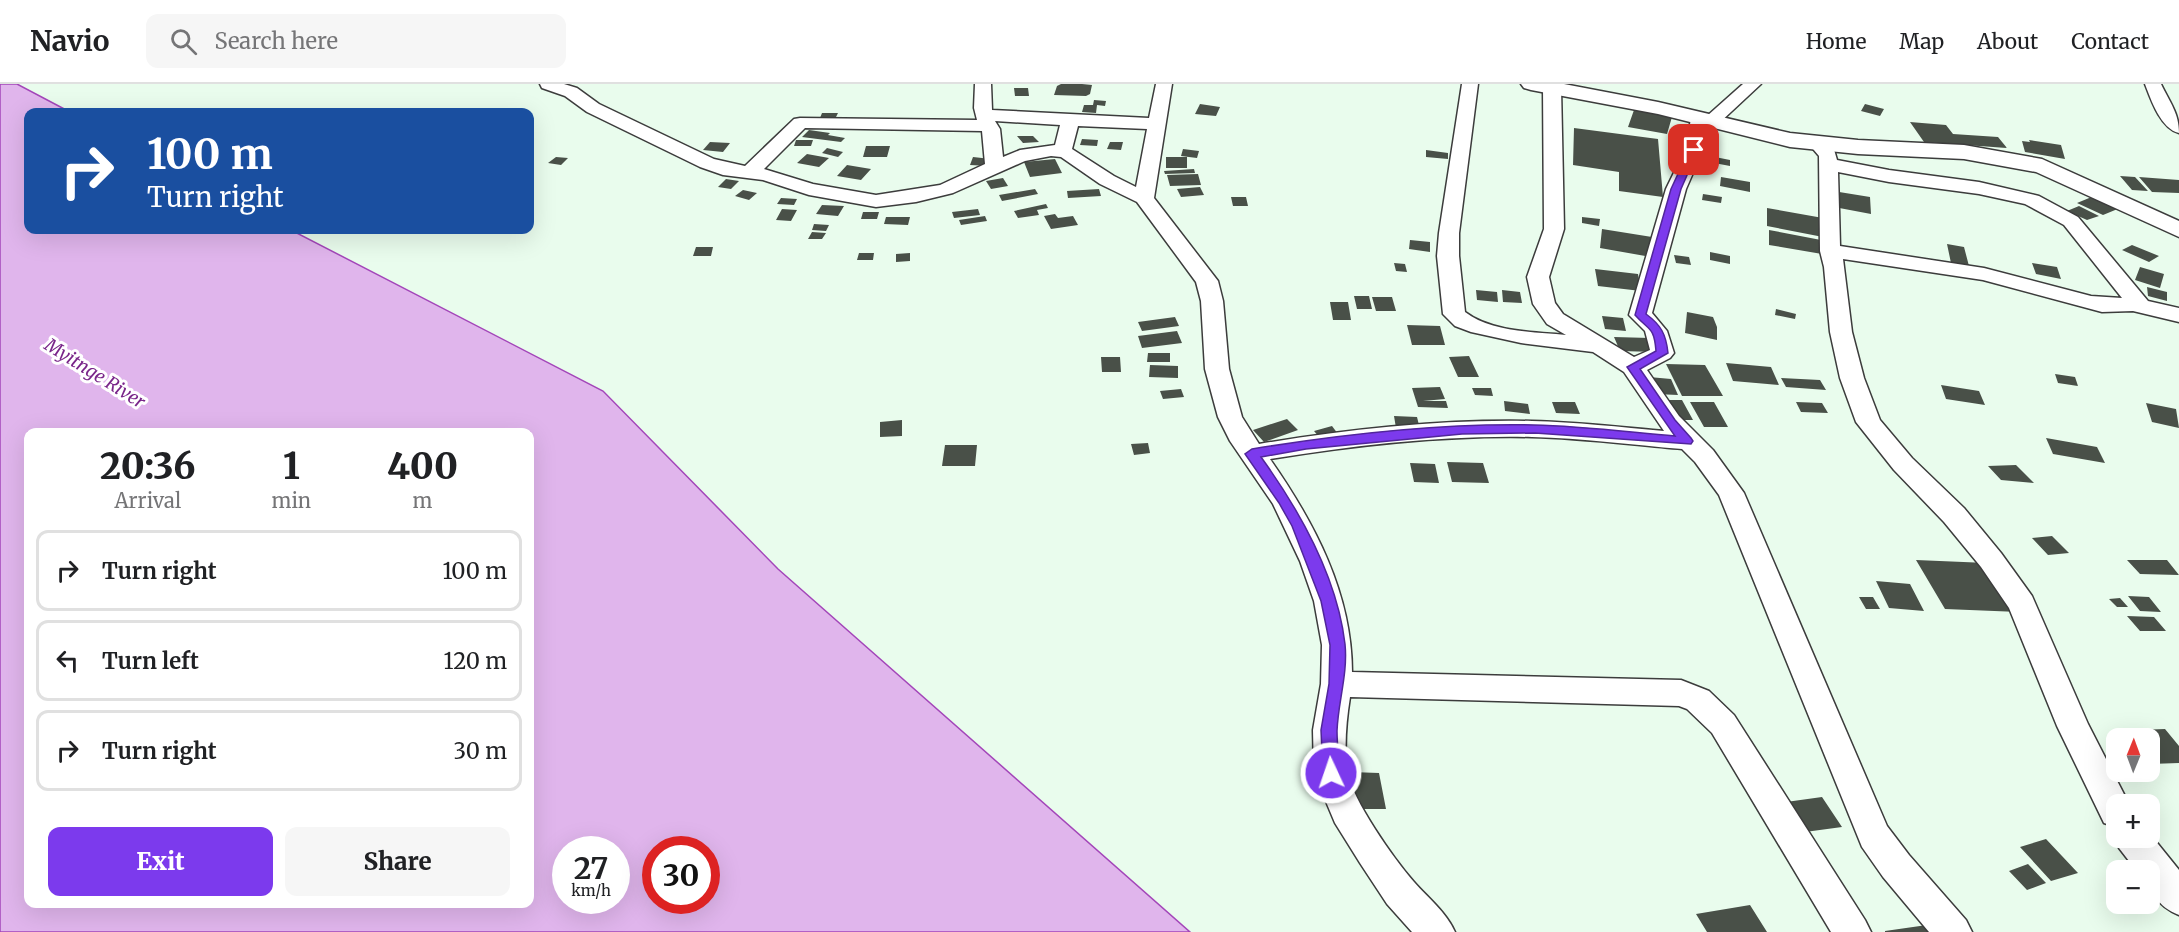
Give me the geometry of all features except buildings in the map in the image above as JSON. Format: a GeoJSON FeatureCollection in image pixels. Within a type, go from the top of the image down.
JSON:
{"type":"FeatureCollection","features":[{"type":"Feature","properties":{"kind":"street"},"geometry":{"type":"LineString","coordinates":[[548,84],[572,92],[593,108],[707,163],[723,169],[750,172],[809,189],[876,201],[916,196],[946,189],[1020,156],[1040,151],[1062,152],[1107,180],[1144,198],[1207,281],[1212,301],[1217,369],[1230,417],[1252,454],[1285,501],[1314,561],[1329,601],[1337,645],[1337,684],[1329,730],[1331,773],[1347,812],[1372,852],[1400,892],[1436,932]]}},
{"type":"Feature","properties":{"kind":"street"},"geometry":{"type":"LineString","coordinates":[[983,84],[982,105],[991,129],[995,167]]}},
{"type":"Feature","properties":{"kind":"street"},"geometry":{"type":"LineString","coordinates":[[1470,84],[1449,233],[1448,256],[1454,314],[1458,319],[1490,331],[1598,346]]}},
{"type":"Feature","properties":{"kind":"street"},"geometry":{"type":"LineString","coordinates":[[1633,367],[1662,353],[1660,337],[1655,326],[1640,315],[1676,189],[1706,120],[1754,84]]}},
{"type":"Feature","properties":{"kind":"street"},"geometry":{"type":"LineString","coordinates":[[2153,84],[2164,109],[2179,128]]}},
{"type":"Feature","properties":{"kind":"street"},"geometry":{"type":"LineString","coordinates":[[1144,198],[1158,124],[1157,85]]}},
{"type":"Feature","properties":{"kind":"street"},"geometry":{"type":"LineString","coordinates":[[1953,932],[1896,866],[1874,836],[1731,493],[1704,456],[1686,441],[1670,422],[1633,367],[1555,319],[1544,304],[1538,277],[1554,229],[1541,86],[1706,120],[1776,138],[1889,176],[1979,188],[2032,200],[2071,220],[2140,305]]}},
{"type":"Feature","properties":{"kind":"street"},"geometry":{"type":"LineString","coordinates":[[750,172],[800,123],[1070,120],[1158,124]]}},
{"type":"Feature","properties":{"kind":"street"},"geometry":{"type":"LineString","coordinates":[[1062,152],[1070,120]]}},
{"type":"Feature","properties":{"kind":"street"},"geometry":{"type":"LineString","coordinates":[[1822,153],[1858,147],[1964,152],[2042,166],[2179,230]]}},
{"type":"Feature","properties":{"kind":"street"},"geometry":{"type":"LineString","coordinates":[[1822,153],[1830,251],[1835,267],[1841,332],[1852,378],[1868,422],[1904,464],[1954,515],[1991,560],[2022,604],[2073,726],[2107,794]]}},
{"type":"Feature","properties":{"kind":"street"},"geometry":{"type":"LineString","coordinates":[[1830,251],[1984,274],[2102,305],[2140,305],[2179,315]]}},
{"type":"Feature","properties":{"kind":"street"},"geometry":{"type":"LineString","coordinates":[[1252,454],[1306,444],[1481,429],[1535,429],[1686,441]]}},
{"type":"Feature","properties":{"kind":"street"},"geometry":{"type":"LineString","coordinates":[[1337,684],[1681,693],[1698,700],[1723,724],[1852,932]]}},
{"type":"Feature","properties":{"kind":"street"},"geometry":{"type":"LineString","coordinates":[[2140,848],[2179,898]]}},
{"type":"Feature","properties":{"kind":"water","name":"Myitnge River"},"geometry":{"type":"Polygon","coordinates":[[[0,84],[17,84],[62,108],[24,108],[24,234],[299,234],[603,391],[778,569],[1190,932],[0,932],[0,84]]]}},
{"type":"Feature","properties":{"kind":"route"},"geometry":{"type":"LineString","coordinates":[[1331,773],[1329,730],[1337,684],[1337,645],[1329,601],[1299,526],[1285,501],[1252,454],[1306,444],[1462,430],[1535,429],[1686,441],[1670,422],[1633,367],[1662,353],[1660,337],[1655,326],[1640,315],[1676,189],[1694,150]]}}]}
